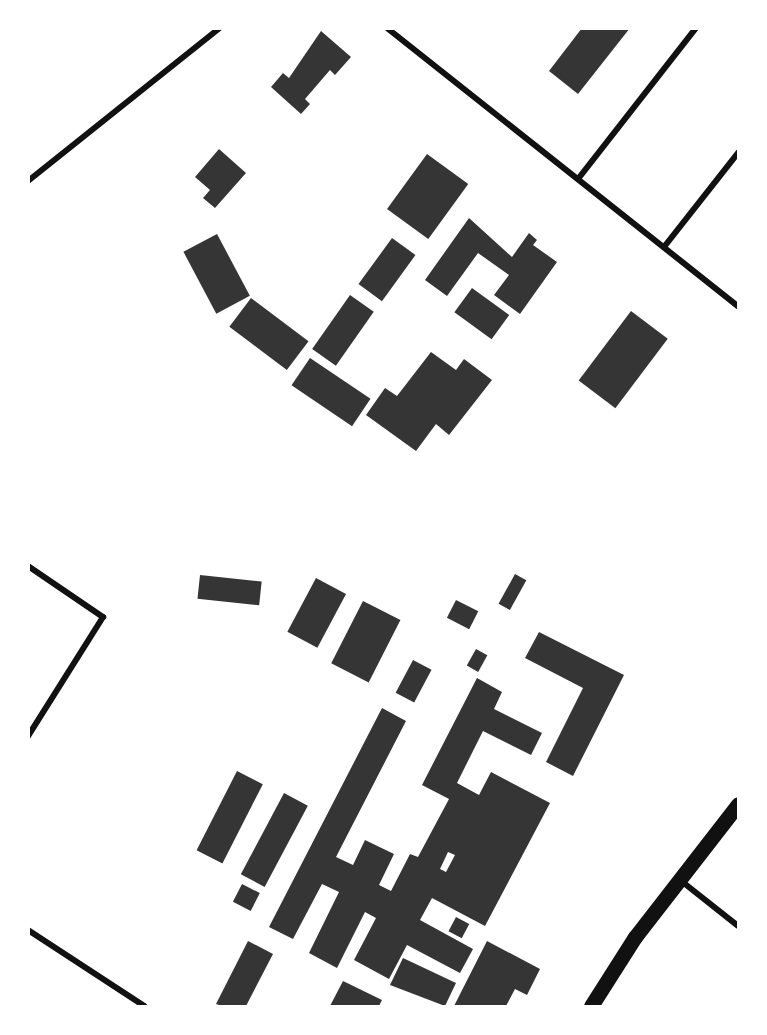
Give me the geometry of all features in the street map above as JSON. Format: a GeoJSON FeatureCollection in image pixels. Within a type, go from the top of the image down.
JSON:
{"type":"FeatureCollection","features":[{"type":"Feature","properties":{"kind":"main road"},"geometry":{"type":"LineString","coordinates":[[591,1006],[679,880],[738,804]]}},
{"type":"Feature","properties":{"kind":"street"},"geometry":{"type":"LineString","coordinates":[[28,181],[220,28]]}},
{"type":"Feature","properties":{"kind":"street"},"geometry":{"type":"LineString","coordinates":[[387,28],[738,306]]}},
{"type":"Feature","properties":{"kind":"street"},"geometry":{"type":"LineString","coordinates":[[578,179],[696,28]]}},
{"type":"Feature","properties":{"kind":"street"},"geometry":{"type":"LineString","coordinates":[[664,247],[738,153]]}},
{"type":"Feature","properties":{"kind":"street"},"geometry":{"type":"LineString","coordinates":[[28,566],[103,617],[28,736]]}},
{"type":"Feature","properties":{"kind":"street"},"geometry":{"type":"LineString","coordinates":[[679,880],[738,926]]}},
{"type":"Feature","properties":{"kind":"street"},"geometry":{"type":"LineString","coordinates":[[28,930],[144,1006]]}},
{"type":"Feature","properties":{"kind":"building"},"geometry":{"type":"Polygon","coordinates":[[[582,28],[630,28],[578,94],[549,71],[582,28]]]}},
{"type":"Feature","properties":{"kind":"building"},"geometry":{"type":"Polygon","coordinates":[[[321,31],[351,57],[335,75],[330,70],[305,99],[310,104],[301,114],[271,87],[283,73],[289,78],[321,31]]]}},
{"type":"Feature","properties":{"kind":"building"},"geometry":{"type":"Polygon","coordinates":[[[219,149],[246,173],[215,208],[203,198],[210,190],[195,177],[219,149]]]}},
{"type":"Feature","properties":{"kind":"building"},"geometry":{"type":"Polygon","coordinates":[[[427,154],[468,184],[428,239],[387,209],[427,154]]]}},
{"type":"Feature","properties":{"kind":"building"},"geometry":{"type":"Polygon","coordinates":[[[469,218],[512,257],[529,233],[537,240],[533,245],[557,262],[520,314],[494,295],[509,275],[478,253],[447,296],[425,280],[469,218]]]}},
{"type":"Feature","properties":{"kind":"building"},"geometry":{"type":"Polygon","coordinates":[[[217,234],[250,296],[216,314],[183,252],[217,234]]]}},
{"type":"Feature","properties":{"kind":"building"},"geometry":{"type":"Polygon","coordinates":[[[392,238],[415,255],[382,301],[358,284],[392,238]]]}},
{"type":"Feature","properties":{"kind":"building"},"geometry":{"type":"Polygon","coordinates":[[[472,288],[509,315],[492,339],[454,312],[472,288]]]}},
{"type":"Feature","properties":{"kind":"building"},"geometry":{"type":"Polygon","coordinates":[[[350,295],[374,312],[336,366],[312,349],[350,295]]]}},
{"type":"Feature","properties":{"kind":"building"},"geometry":{"type":"Polygon","coordinates":[[[251,298],[309,341],[287,370],[229,327],[251,298]]]}},
{"type":"Feature","properties":{"kind":"building"},"geometry":{"type":"Polygon","coordinates":[[[631,311],[668,339],[615,408],[579,380],[631,311]]]}},
{"type":"Feature","properties":{"kind":"building"},"geometry":{"type":"Polygon","coordinates":[[[431,352],[456,370],[464,359],[492,380],[449,435],[436,424],[416,451],[366,415],[385,388],[397,396],[431,352]]]}},
{"type":"Feature","properties":{"kind":"building"},"geometry":{"type":"Polygon","coordinates":[[[310,358],[371,399],[352,426],[292,385],[310,358]]]}},
{"type":"Feature","properties":{"kind":"building"},"geometry":{"type":"Polygon","coordinates":[[[515,574],[526,580],[510,610],[499,604],[515,574]]]}},
{"type":"Feature","properties":{"kind":"building"},"geometry":{"type":"Polygon","coordinates":[[[200,575],[262,581],[259,605],[197,599],[200,575]]]}},
{"type":"Feature","properties":{"kind":"building"},"geometry":{"type":"Polygon","coordinates":[[[316,578],[346,594],[317,648],[287,632],[316,578]]]}},
{"type":"Feature","properties":{"kind":"building"},"geometry":{"type":"Polygon","coordinates":[[[456,600],[478,611],[469,629],[447,618],[456,600]]]}},
{"type":"Feature","properties":{"kind":"building"},"geometry":{"type":"Polygon","coordinates":[[[363,601],[400,620],[369,682],[331,663],[363,601]]]}},
{"type":"Feature","properties":{"kind":"building"},"geometry":{"type":"Polygon","coordinates":[[[539,632],[624,675],[573,776],[546,762],[583,688],[525,658],[539,632]]]}},
{"type":"Feature","properties":{"kind":"building"},"geometry":{"type":"Polygon","coordinates":[[[476,649],[487,655],[478,672],[467,666],[476,649]]]}},
{"type":"Feature","properties":{"kind":"building"},"geometry":{"type":"Polygon","coordinates":[[[413,660],[432,670],[414,703],[396,693],[413,660]]]}},
{"type":"Feature","properties":{"kind":"building"},"geometry":{"type":"Polygon","coordinates":[[[477,678],[502,692],[494,709],[542,733],[531,755],[483,731],[457,783],[479,795],[491,772],[550,803],[485,926],[432,898],[420,920],[473,949],[460,973],[407,945],[389,979],[354,960],[376,918],[365,912],[337,968],[309,953],[339,892],[322,884],[293,939],[269,927],[382,708],[406,721],[336,857],[353,865],[365,840],[394,854],[379,885],[391,891],[410,854],[418,857],[449,799],[422,785],[477,678]],[[448,852],[440,869],[446,872],[455,855],[448,852]]]}},
{"type":"Feature","properties":{"kind":"building"},"geometry":{"type":"Polygon","coordinates":[[[237,771],[263,784],[222,863],[197,850],[237,771]]]}},
{"type":"Feature","properties":{"kind":"building"},"geometry":{"type":"Polygon","coordinates":[[[284,793],[308,806],[265,887],[241,874],[284,793]]]}},
{"type":"Feature","properties":{"kind":"building"},"geometry":{"type":"Polygon","coordinates":[[[242,884],[260,893],[251,911],[233,902],[242,884]]]}},
{"type":"Feature","properties":{"kind":"building"},"geometry":{"type":"Polygon","coordinates":[[[456,917],[469,924],[462,938],[448,931],[456,917]]]}},
{"type":"Feature","properties":{"kind":"building"},"geometry":{"type":"Polygon","coordinates":[[[248,941],[273,954],[246,1006],[216,1004],[248,941]]]}},
{"type":"Feature","properties":{"kind":"building"},"geometry":{"type":"Polygon","coordinates":[[[487,941],[540,969],[527,995],[515,989],[506,1006],[454,1006],[487,941]]]}},
{"type":"Feature","properties":{"kind":"building"},"geometry":{"type":"Polygon","coordinates":[[[403,958],[456,983],[445,1006],[390,985],[403,958]]]}},
{"type":"Feature","properties":{"kind":"building"},"geometry":{"type":"Polygon","coordinates":[[[343,981],[382,1000],[379,1006],[330,1006],[343,981]]]}}]}
